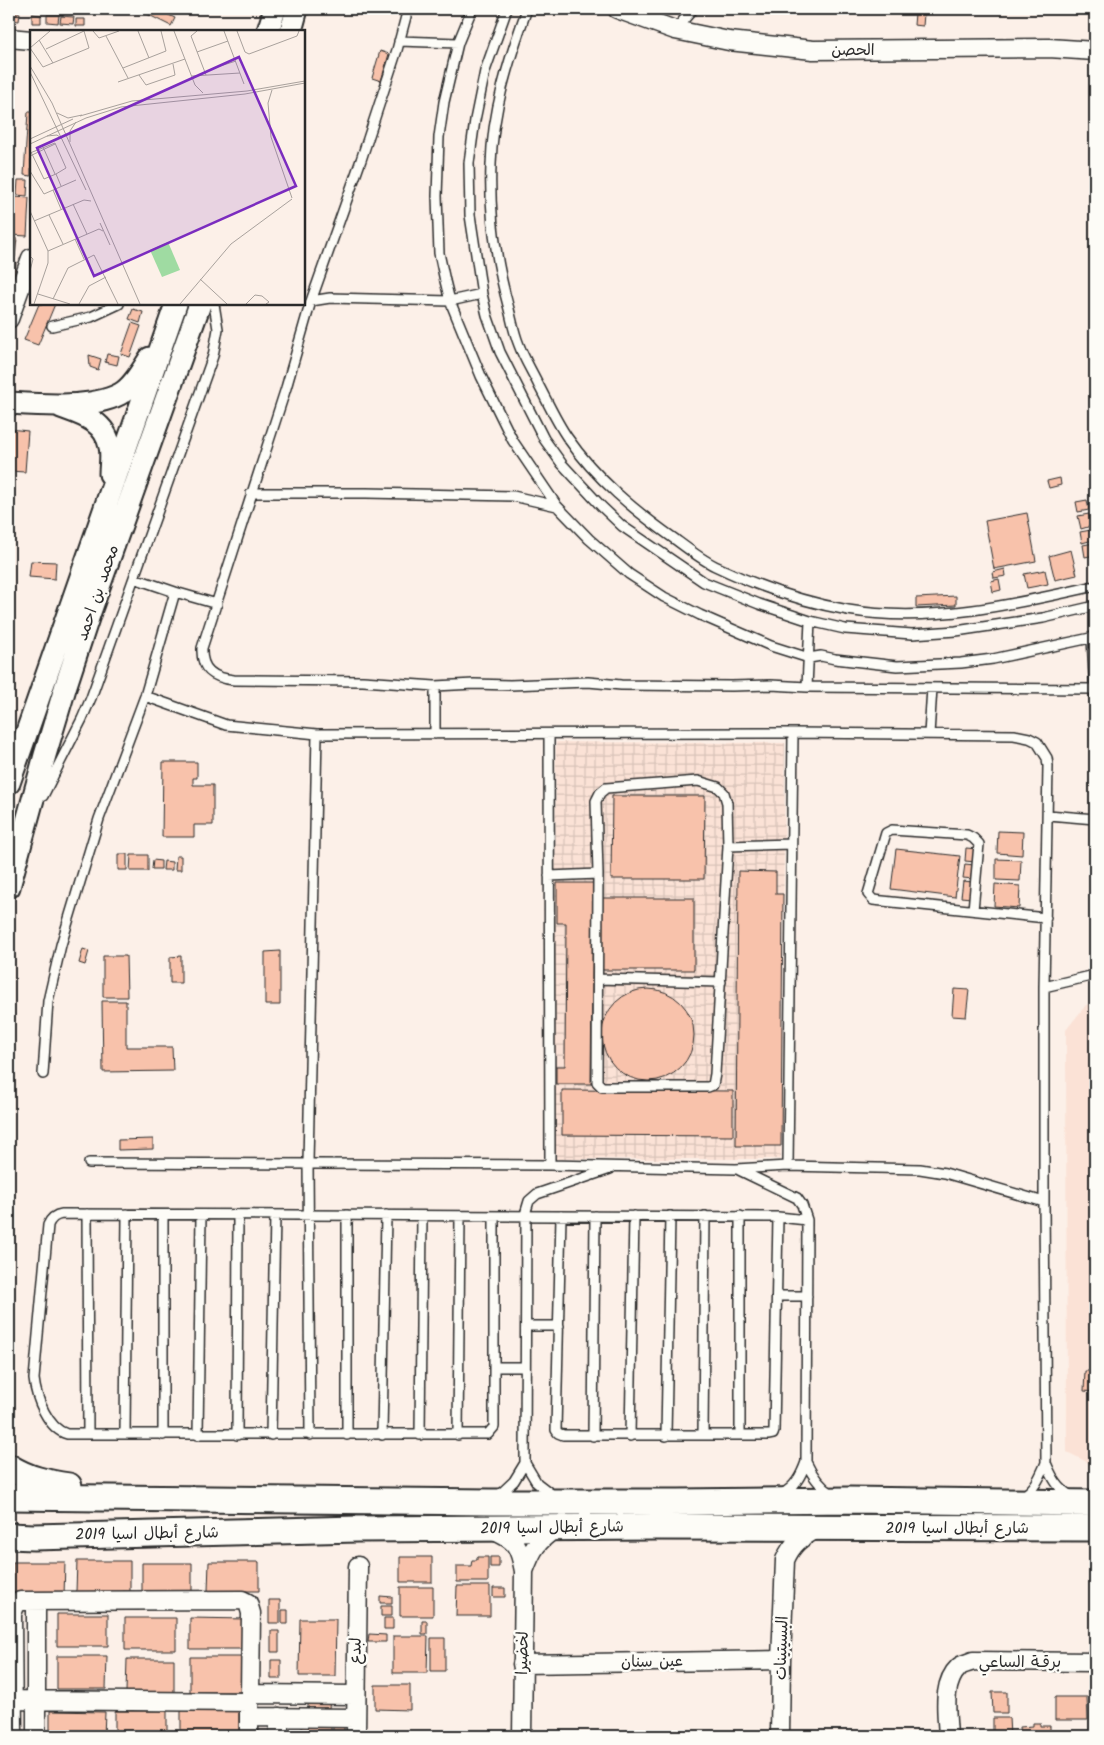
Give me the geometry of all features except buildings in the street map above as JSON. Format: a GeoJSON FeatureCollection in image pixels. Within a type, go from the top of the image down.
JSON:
{"type":"FeatureCollection","features":[{"type":"Feature","properties":{"kind":"main road"},"geometry":{"type":"LineString","coordinates":[[9,1467],[23,1475],[45,1483],[147,1493],[165,1498]]}},
{"type":"Feature","properties":{"kind":"main road","name":"شارع أبطال اسيا 2019"},"geometry":{"type":"LineString","coordinates":[[9,1497],[491,1502],[849,1500],[1091,1503]]}},
{"type":"Feature","properties":{"kind":"main road"},"geometry":{"type":"LineString","coordinates":[[9,1507],[88,1507],[107,1498]]}},
{"type":"Feature","properties":{"kind":"main road","name":"شارع أبطال اسيا 2019"},"geometry":{"type":"LineString","coordinates":[[9,1536],[34,1537],[357,1529],[656,1527],[1095,1528]]}},
{"type":"Feature","properties":{"kind":"main road"},"geometry":{"type":"LineString","coordinates":[[9,1540],[34,1537]]}},
{"type":"Feature","properties":{"kind":"street"},"geometry":{"type":"LineString","coordinates":[[268,30],[274,9]]}},
{"type":"Feature","properties":{"kind":"street"},"geometry":{"type":"LineString","coordinates":[[292,30],[297,9]]}},
{"type":"Feature","properties":{"kind":"street"},"geometry":{"type":"LineString","coordinates":[[292,30],[302,9]]}},
{"type":"Feature","properties":{"kind":"street","name":"الحصن"},"geometry":{"type":"LineString","coordinates":[[617,9],[675,30],[729,40],[813,50],[1049,48],[1095,51]]}},
{"type":"Feature","properties":{"kind":"street"},"geometry":{"type":"LineString","coordinates":[[9,43],[30,40]]}},
{"type":"Feature","properties":{"kind":"street"},"geometry":{"type":"LineString","coordinates":[[9,319],[13,297],[30,260]]}},
{"type":"Feature","properties":{"kind":"street","name":"محمد بن احمد"},"geometry":{"type":"LineString","coordinates":[[9,783],[176,305]]}},
{"type":"Feature","properties":{"kind":"street","name":"محمد بن احمد"},"geometry":{"type":"LineString","coordinates":[[9,887],[45,754],[90,612],[200,305]]}},
{"type":"Feature","properties":{"kind":"street"},"geometry":{"type":"LineString","coordinates":[[9,403],[58,406],[102,400],[121,393],[135,379],[163,341]]}},
{"type":"Feature","properties":{"kind":"street"},"geometry":{"type":"LineString","coordinates":[[58,406],[89,417],[102,429],[110,447],[109,494]]}},
{"type":"Feature","properties":{"kind":"street","name":"لخضيرا"},"geometry":{"type":"LineString","coordinates":[[524,1571],[531,1553],[542,1538],[556,1528]]}},
{"type":"Feature","properties":{"kind":"street"},"geometry":{"type":"LineString","coordinates":[[754,1528],[779,1544],[785,1560]]}},
{"type":"Feature","properties":{"kind":"street"},"geometry":{"type":"LineString","coordinates":[[785,1560],[791,1547],[799,1539],[818,1528]]}},
{"type":"Feature","properties":{"kind":"street","name":"لخضيرا"},"geometry":{"type":"LineString","coordinates":[[490,1529],[507,1536],[520,1550],[524,1571],[522,1736]]}},
{"type":"Feature","properties":{"kind":"street","name":"البسيتينات"},"geometry":{"type":"LineString","coordinates":[[780,1736],[785,1560]]}},
{"type":"Feature","properties":{"kind":"street","name":"لبدع"},"geometry":{"type":"LineString","coordinates":[[356,1736],[358,1566]]}},
{"type":"Feature","properties":{"kind":"street"},"geometry":{"type":"LineString","coordinates":[[13,1736],[12,1614],[15,1606],[20,1601],[242,1600],[248,1603],[251,1613],[249,1736]]}},
{"type":"Feature","properties":{"kind":"street"},"geometry":{"type":"LineString","coordinates":[[36,1601],[36,1736]]}},
{"type":"Feature","properties":{"kind":"street","name":"عين سنان"},"geometry":{"type":"LineString","coordinates":[[522,1664],[781,1660]]}},
{"type":"Feature","properties":{"kind":"street","name":"برقـة الساعي"},"geometry":{"type":"LineString","coordinates":[[948,1736],[946,1694],[951,1678],[960,1666],[973,1661],[1095,1662]]}},
{"type":"Feature","properties":{"kind":"street"},"geometry":{"type":"LineString","coordinates":[[13,1700],[249,1704],[355,1695]]}},
{"type":"Feature","properties":{"kind":"street"},"geometry":{"type":"LineString","coordinates":[[249,1704],[279,1717],[355,1718]]}},
{"type":"Feature","properties":{"kind":"street"},"geometry":{"type":"LineString","coordinates":[[279,1717],[279,1736]]}},
{"type":"Feature","properties":{"kind":"lane"},"geometry":{"type":"LineString","coordinates":[[408,9],[361,160],[311,302],[286,388],[202,648],[201,656],[208,670],[216,676],[234,680],[363,681],[435,686],[474,684],[510,686],[588,682],[622,685],[1095,689]]}},
{"type":"Feature","properties":{"kind":"lane"},"geometry":{"type":"LineString","coordinates":[[472,9],[458,43],[444,102],[439,137],[437,196],[440,253],[450,301],[481,376],[513,441],[557,506],[616,563],[664,597],[771,646],[809,658],[821,656],[897,666],[961,663],[993,659],[1093,637],[1095,697]]}},
{"type":"Feature","properties":{"kind":"lane"},"geometry":{"type":"LineString","coordinates":[[507,9],[485,71],[469,163],[470,215],[482,294],[500,352],[544,439],[562,464],[601,506],[622,526],[704,582],[759,604],[810,621],[844,629],[912,634],[956,631],[1043,618],[1095,606]]}},
{"type":"Feature","properties":{"kind":"lane"},"geometry":{"type":"LineString","coordinates":[[527,9],[499,99],[493,140],[491,211],[494,242],[518,344],[566,436],[610,487],[648,520],[713,564],[795,597],[848,610],[883,613],[947,613],[1040,598],[1095,586]]}},
{"type":"Feature","properties":{"kind":"lane"},"geometry":{"type":"LineString","coordinates":[[519,31],[534,9]]}},
{"type":"Feature","properties":{"kind":"lane"},"geometry":{"type":"LineString","coordinates":[[675,30],[693,9]]}},
{"type":"Feature","properties":{"kind":"lane"},"geometry":{"type":"LineString","coordinates":[[399,41],[458,43]]}},
{"type":"Feature","properties":{"kind":"lane"},"geometry":{"type":"LineString","coordinates":[[311,302],[330,298],[450,301],[482,294]]}},
{"type":"Feature","properties":{"kind":"lane"},"geometry":{"type":"LineString","coordinates":[[52,326],[90,317],[117,305]]}},
{"type":"Feature","properties":{"kind":"lane"},"geometry":{"type":"LineString","coordinates":[[25,829],[87,708],[134,578],[213,356],[218,329],[214,305]]}},
{"type":"Feature","properties":{"kind":"lane"},"geometry":{"type":"LineString","coordinates":[[251,494],[513,496],[557,506]]}},
{"type":"Feature","properties":{"kind":"lane"},"geometry":{"type":"LineString","coordinates":[[134,578],[217,604]]}},
{"type":"Feature","properties":{"kind":"lane"},"geometry":{"type":"LineString","coordinates":[[43,1074],[48,1001],[60,945],[99,819],[145,696],[175,592]]}},
{"type":"Feature","properties":{"kind":"lane"},"geometry":{"type":"LineString","coordinates":[[807,687],[810,621]]}},
{"type":"Feature","properties":{"kind":"lane"},"geometry":{"type":"LineString","coordinates":[[435,686],[435,734]]}},
{"type":"Feature","properties":{"kind":"lane"},"geometry":{"type":"LineString","coordinates":[[928,734],[932,688]]}},
{"type":"Feature","properties":{"kind":"lane"},"geometry":{"type":"LineString","coordinates":[[145,696],[226,725],[317,734],[928,734],[1014,735],[1037,742],[1047,758],[1048,815],[1044,987],[1046,1463],[1054,1482],[1067,1494],[1091,1503]]}},
{"type":"Feature","properties":{"kind":"lane"},"geometry":{"type":"LineString","coordinates":[[788,1166],[792,733]]}},
{"type":"Feature","properties":{"kind":"lane"},"geometry":{"type":"LineString","coordinates":[[310,1435],[308,1163],[317,734]]}},
{"type":"Feature","properties":{"kind":"lane"},"geometry":{"type":"LineString","coordinates":[[549,734],[550,1165]]}},
{"type":"Feature","properties":{"kind":"lane"},"geometry":{"type":"LineString","coordinates":[[698,781],[718,787],[724,793],[727,803],[728,846],[714,1085],[708,1087],[602,1087],[597,1082],[598,874],[596,801],[600,793],[606,788],[698,781]]}},
{"type":"Feature","properties":{"kind":"lane"},"geometry":{"type":"LineString","coordinates":[[1048,815],[1095,819]]}},
{"type":"Feature","properties":{"kind":"lane"},"geometry":{"type":"LineString","coordinates":[[973,910],[979,844],[973,838],[967,835],[892,830],[886,833],[868,894],[873,900],[1046,918]]}},
{"type":"Feature","properties":{"kind":"lane"},"geometry":{"type":"LineString","coordinates":[[728,846],[791,844]]}},
{"type":"Feature","properties":{"kind":"lane"},"geometry":{"type":"LineString","coordinates":[[549,876],[598,874]]}},
{"type":"Feature","properties":{"kind":"lane"},"geometry":{"type":"LineString","coordinates":[[1044,987],[1095,975]]}},
{"type":"Feature","properties":{"kind":"lane"},"geometry":{"type":"LineString","coordinates":[[598,979],[720,982]]}},
{"type":"Feature","properties":{"kind":"lane"},"geometry":{"type":"LineString","coordinates":[[88,1163],[550,1165],[736,1169],[788,1166],[928,1170],[1044,1202]]}},
{"type":"Feature","properties":{"kind":"lane"},"geometry":{"type":"LineString","coordinates":[[566,1501],[555,1497],[541,1486],[530,1473],[525,1463],[527,1206],[532,1197],[537,1194],[617,1166]]}},
{"type":"Feature","properties":{"kind":"lane"},"geometry":{"type":"LineString","coordinates":[[736,1169],[797,1198],[802,1205],[807,1220],[806,1462],[796,1483],[787,1492],[777,1498],[766,1501]]}},
{"type":"Feature","properties":{"kind":"lane"},"geometry":{"type":"LineString","coordinates":[[87,1214],[88,1434]]}},
{"type":"Feature","properties":{"kind":"lane"},"geometry":{"type":"LineString","coordinates":[[125,1434],[127,1214]]}},
{"type":"Feature","properties":{"kind":"lane"},"geometry":{"type":"LineString","coordinates":[[494,1216],[495,1367],[493,1430],[488,1434],[67,1434],[52,1425],[37,1395],[34,1379],[48,1225],[57,1215],[778,1216],[807,1220]]}},
{"type":"Feature","properties":{"kind":"lane"},"geometry":{"type":"LineString","coordinates":[[163,1215],[163,1434]]}},
{"type":"Feature","properties":{"kind":"lane"},"geometry":{"type":"LineString","coordinates":[[198,1434],[201,1215]]}},
{"type":"Feature","properties":{"kind":"lane"},"geometry":{"type":"LineString","coordinates":[[237,1434],[238,1215]]}},
{"type":"Feature","properties":{"kind":"lane"},"geometry":{"type":"LineString","coordinates":[[271,1435],[275,1215]]}},
{"type":"Feature","properties":{"kind":"lane"},"geometry":{"type":"LineString","coordinates":[[347,1215],[347,1435]]}},
{"type":"Feature","properties":{"kind":"lane"},"geometry":{"type":"LineString","coordinates":[[382,1435],[386,1215]]}},
{"type":"Feature","properties":{"kind":"lane"},"geometry":{"type":"LineString","coordinates":[[420,1435],[422,1216]]}},
{"type":"Feature","properties":{"kind":"lane"},"geometry":{"type":"LineString","coordinates":[[458,1435],[460,1216]]}},
{"type":"Feature","properties":{"kind":"lane"},"geometry":{"type":"LineString","coordinates":[[560,1216],[556,1430],[562,1435],[594,1436],[770,1435],[774,1431],[778,1216]]}},
{"type":"Feature","properties":{"kind":"lane"},"geometry":{"type":"LineString","coordinates":[[594,1436],[595,1216]]}},
{"type":"Feature","properties":{"kind":"lane"},"geometry":{"type":"LineString","coordinates":[[630,1436],[634,1216]]}},
{"type":"Feature","properties":{"kind":"lane"},"geometry":{"type":"LineString","coordinates":[[666,1436],[670,1216]]}},
{"type":"Feature","properties":{"kind":"lane"},"geometry":{"type":"LineString","coordinates":[[703,1436],[705,1216]]}},
{"type":"Feature","properties":{"kind":"lane"},"geometry":{"type":"LineString","coordinates":[[740,1216],[740,1435]]}},
{"type":"Feature","properties":{"kind":"lane"},"geometry":{"type":"LineString","coordinates":[[777,1296],[807,1296]]}},
{"type":"Feature","properties":{"kind":"lane"},"geometry":{"type":"LineString","coordinates":[[526,1326],[559,1326]]}},
{"type":"Feature","properties":{"kind":"lane"},"geometry":{"type":"LineString","coordinates":[[495,1367],[525,1368]]}},
{"type":"Feature","properties":{"kind":"lane"},"geometry":{"type":"LineString","coordinates":[[806,1462],[810,1473],[822,1487],[837,1496],[849,1500]]}},
{"type":"Feature","properties":{"kind":"lane"},"geometry":{"type":"LineString","coordinates":[[491,1502],[514,1481],[525,1463]]}},
{"type":"Feature","properties":{"kind":"lane"},"geometry":{"type":"LineString","coordinates":[[1013,1503],[1031,1491],[1046,1463]]}},
{"type":"Feature","properties":{"kind":"shaded area"},"geometry":{"type":"Polygon","coordinates":[[[556,742],[785,743],[781,1159],[554,1159],[556,742]]]}},
{"type":"Feature","properties":{"kind":"shaded area"},"geometry":{"type":"Polygon","coordinates":[[[1095,1003],[1095,1466],[1067,1452],[1066,1030],[1086,1005],[1095,1003]]]}}]}
